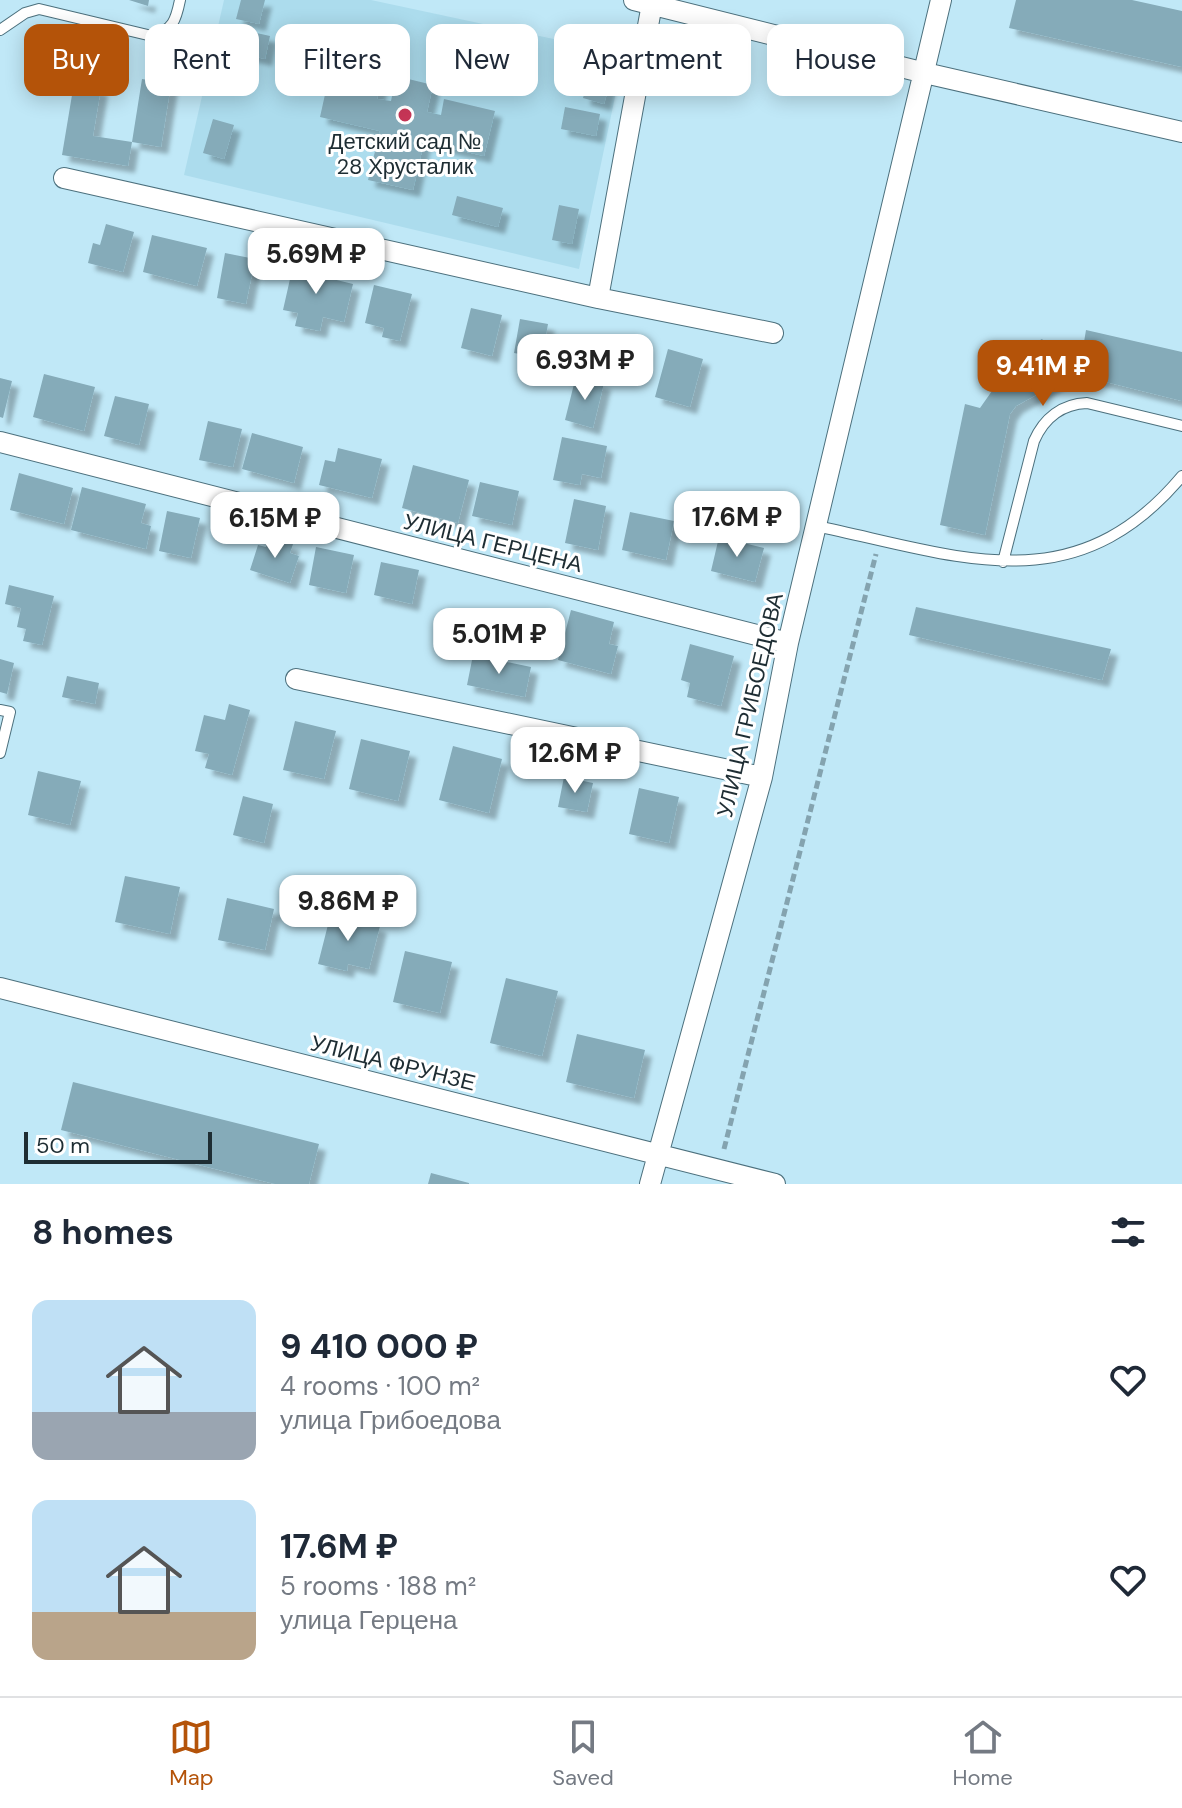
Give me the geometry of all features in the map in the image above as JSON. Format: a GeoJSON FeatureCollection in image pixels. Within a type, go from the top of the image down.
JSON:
{"type":"FeatureCollection","features":[{"type":"Feature","properties":{"kind":"street","name":"УЛИЦА ГРИБОЕДОВА"},"geometry":{"type":"LineString","coordinates":[[650,1184],[762,777],[788,643],[941,0]]}},
{"type":"Feature","properties":{"kind":"street"},"geometry":{"type":"LineString","coordinates":[[598,298],[643,2],[925,73],[1182,132]]}},
{"type":"Feature","properties":{"kind":"street"},"geometry":{"type":"LineString","coordinates":[[64,178],[598,298],[773,333]]}},
{"type":"Feature","properties":{"kind":"street","name":"УЛИЦА ГЕРЦЕНА"},"geometry":{"type":"LineString","coordinates":[[0,442],[788,643]]}},
{"type":"Feature","properties":{"kind":"street"},"geometry":{"type":"LineString","coordinates":[[296,679],[762,777]]}},
{"type":"Feature","properties":{"kind":"street","name":"УЛИЦА ФРУНЗЕ"},"geometry":{"type":"LineString","coordinates":[[0,988],[775,1184]]}},
{"type":"Feature","properties":{"kind":"lane"},"geometry":{"type":"LineString","coordinates":[[0,30],[25,13],[39,9],[152,36],[166,32],[176,21],[180,0]]}},
{"type":"Feature","properties":{"kind":"lane"},"geometry":{"type":"LineString","coordinates":[[1003,562],[1034,441],[1041,426],[1057,412],[1072,404],[1087,403],[1182,426]]}},
{"type":"Feature","properties":{"kind":"lane"},"geometry":{"type":"LineString","coordinates":[[816,526],[953,557],[1003,562],[1066,557],[1100,543],[1165,496],[1182,476]]}},
{"type":"Feature","properties":{"kind":"lane"},"geometry":{"type":"LineString","coordinates":[[0,710],[10,712],[0,753]]}},
{"type":"Feature","properties":{"kind":"path"},"geometry":{"type":"LineString","coordinates":[[718,1170],[879,539]]}},
{"type":"Feature","properties":{"kind":"shaded area","name":"Детский сад № 28 Хрусталик"},"geometry":{"type":"Polygon","coordinates":[[[224,0],[371,0],[483,24],[426,24],[426,96],[538,96],[538,36],[554,39],[554,96],[615,96],[579,269],[184,175],[202,96],[259,96],[259,24],[219,24],[224,0]]]}},
{"type":"Feature","properties":{"kind":"building"},"geometry":{"type":"Polygon","coordinates":[[[129,0],[149,0],[148,6],[129,0]]]}},
{"type":"Feature","properties":{"kind":"building"},"geometry":{"type":"Polygon","coordinates":[[[241,0],[265,0],[259,24],[236,19],[241,0]]]}},
{"type":"Feature","properties":{"kind":"building"},"geometry":{"type":"Polygon","coordinates":[[[1016,0],[1132,0],[1182,11],[1182,67],[1009,28],[1016,0]]]}},
{"type":"Feature","properties":{"kind":"building"},"geometry":{"type":"Polygon","coordinates":[[[259,33],[270,36],[265,59],[259,58],[259,33]]]}},
{"type":"Feature","properties":{"kind":"building"},"geometry":{"type":"Polygon","coordinates":[[[142,79],[145,80],[145,96],[169,96],[161,147],[132,142],[142,79]]]}},
{"type":"Feature","properties":{"kind":"building"},"geometry":{"type":"Polygon","coordinates":[[[410,79],[426,83],[426,96],[431,96],[427,112],[441,115],[444,99],[495,111],[484,156],[424,142],[413,190],[368,180],[380,131],[320,117],[325,96],[378,96],[377,99],[391,101],[392,96],[410,96],[410,79]]]}},
{"type":"Feature","properties":{"kind":"building"},"geometry":{"type":"Polygon","coordinates":[[[72,96],[100,96],[93,136],[132,142],[128,166],[62,155],[72,96]]]}},
{"type":"Feature","properties":{"kind":"building"},"geometry":{"type":"Polygon","coordinates":[[[584,96],[606,96],[604,104],[584,96]]]}},
{"type":"Feature","properties":{"kind":"building"},"geometry":{"type":"Polygon","coordinates":[[[565,107],[600,114],[596,136],[561,129],[565,107]]]}},
{"type":"Feature","properties":{"kind":"building"},"geometry":{"type":"Polygon","coordinates":[[[213,119],[234,125],[224,159],[203,153],[213,119]]]}},
{"type":"Feature","properties":{"kind":"building"},"geometry":{"type":"Polygon","coordinates":[[[457,196],[503,208],[498,227],[452,215],[457,196]]]}},
{"type":"Feature","properties":{"kind":"building"},"geometry":{"type":"Polygon","coordinates":[[[559,205],[579,209],[572,244],[552,240],[559,205]]]}},
{"type":"Feature","properties":{"kind":"building"},"geometry":{"type":"Polygon","coordinates":[[[106,224],[134,232],[123,272],[88,263],[93,243],[100,245],[106,224]]]}},
{"type":"Feature","properties":{"kind":"building"},"geometry":{"type":"Polygon","coordinates":[[[152,235],[207,248],[197,286],[143,272],[152,235]]]}},
{"type":"Feature","properties":{"kind":"building"},"geometry":{"type":"Polygon","coordinates":[[[225,253],[255,259],[246,304],[217,298],[225,253]]]}},
{"type":"Feature","properties":{"kind":"building"},"geometry":{"type":"Polygon","coordinates":[[[295,257],[315,261],[312,274],[353,284],[344,322],[323,317],[320,331],[295,326],[298,313],[283,310],[295,257]]]}},
{"type":"Feature","properties":{"kind":"building"},"geometry":{"type":"Polygon","coordinates":[[[374,285],[412,294],[400,341],[382,337],[384,328],[365,323],[374,285]]]}},
{"type":"Feature","properties":{"kind":"building"},"geometry":{"type":"Polygon","coordinates":[[[471,308],[502,315],[492,356],[461,348],[471,308]]]}},
{"type":"Feature","properties":{"kind":"building"},"geometry":{"type":"Polygon","coordinates":[[[520,319],[548,324],[542,358],[514,353],[520,319]]]}},
{"type":"Feature","properties":{"kind":"building"},"geometry":{"type":"Polygon","coordinates":[[[1086,330],[1182,352],[1182,401],[1074,374],[1016,406],[1010,414],[985,535],[940,525],[965,404],[980,408],[999,381],[991,369],[1042,339],[1048,346],[1084,342],[1086,330]]]}},
{"type":"Feature","properties":{"kind":"building"},"geometry":{"type":"Polygon","coordinates":[[[668,349],[703,359],[690,407],[655,397],[668,349]]]}},
{"type":"Feature","properties":{"kind":"building"},"geometry":{"type":"Polygon","coordinates":[[[44,374],[95,387],[84,431],[33,417],[44,374]]]}},
{"type":"Feature","properties":{"kind":"building"},"geometry":{"type":"Polygon","coordinates":[[[576,376],[604,383],[593,428],[565,420],[576,376]]]}},
{"type":"Feature","properties":{"kind":"building"},"geometry":{"type":"Polygon","coordinates":[[[0,378],[12,381],[3,418],[0,417],[0,378]]]}},
{"type":"Feature","properties":{"kind":"building"},"geometry":{"type":"Polygon","coordinates":[[[115,396],[149,404],[139,445],[104,436],[115,396]]]}},
{"type":"Feature","properties":{"kind":"building"},"geometry":{"type":"Polygon","coordinates":[[[208,421],[242,429],[233,467],[199,460],[208,421]]]}},
{"type":"Feature","properties":{"kind":"building"},"geometry":{"type":"Polygon","coordinates":[[[252,433],[303,447],[294,483],[242,469],[252,433]]]}},
{"type":"Feature","properties":{"kind":"building"},"geometry":{"type":"Polygon","coordinates":[[[562,437],[607,446],[601,478],[582,474],[580,485],[553,480],[562,437]]]}},
{"type":"Feature","properties":{"kind":"building"},"geometry":{"type":"Polygon","coordinates":[[[338,448],[382,459],[372,498],[319,485],[325,460],[335,462],[338,448]]]}},
{"type":"Feature","properties":{"kind":"building"},"geometry":{"type":"Polygon","coordinates":[[[413,465],[469,480],[458,523],[402,508],[413,465]]]}},
{"type":"Feature","properties":{"kind":"building"},"geometry":{"type":"Polygon","coordinates":[[[19,473],[73,488],[64,524],[10,510],[19,473]]]}},
{"type":"Feature","properties":{"kind":"building"},"geometry":{"type":"Polygon","coordinates":[[[480,482],[519,491],[512,525],[472,516],[480,482]]]}},
{"type":"Feature","properties":{"kind":"building"},"geometry":{"type":"Polygon","coordinates":[[[82,487],[146,504],[141,523],[151,526],[146,549],[71,530],[82,487]]]}},
{"type":"Feature","properties":{"kind":"building"},"geometry":{"type":"Polygon","coordinates":[[[574,499],[606,506],[598,550],[565,543],[574,499]]]}},
{"type":"Feature","properties":{"kind":"building"},"geometry":{"type":"Polygon","coordinates":[[[167,511],[200,518],[191,558],[159,551],[167,511]]]}},
{"type":"Feature","properties":{"kind":"building"},"geometry":{"type":"Polygon","coordinates":[[[630,512],[674,521],[666,560],[622,550],[630,512]]]}},
{"type":"Feature","properties":{"kind":"building"},"geometry":{"type":"Polygon","coordinates":[[[269,537],[293,544],[290,553],[299,556],[290,583],[250,570],[258,545],[266,547],[269,537]]]}},
{"type":"Feature","properties":{"kind":"building"},"geometry":{"type":"Polygon","coordinates":[[[719,537],[764,548],[755,582],[711,571],[719,537]]]}},
{"type":"Feature","properties":{"kind":"building"},"geometry":{"type":"Polygon","coordinates":[[[316,547],[354,555],[346,593],[309,585],[316,547]]]}},
{"type":"Feature","properties":{"kind":"building"},"geometry":{"type":"Polygon","coordinates":[[[381,562],[419,570],[412,604],[374,595],[381,562]]]}},
{"type":"Feature","properties":{"kind":"building"},"geometry":{"type":"Polygon","coordinates":[[[9,585],[54,596],[42,645],[23,641],[26,629],[17,627],[21,608],[5,604],[9,585]]]}},
{"type":"Feature","properties":{"kind":"building"},"geometry":{"type":"Polygon","coordinates":[[[916,607],[1111,649],[1102,680],[909,635],[916,607]]]}},
{"type":"Feature","properties":{"kind":"building"},"geometry":{"type":"Polygon","coordinates":[[[571,610],[614,622],[609,644],[618,646],[611,674],[558,660],[571,610]]]}},
{"type":"Feature","properties":{"kind":"building"},"geometry":{"type":"Polygon","coordinates":[[[690,644],[734,656],[721,706],[687,697],[690,683],[681,680],[690,644]]]}},
{"type":"Feature","properties":{"kind":"building"},"geometry":{"type":"Polygon","coordinates":[[[473,655],[531,667],[525,697],[467,685],[473,655]]]}},
{"type":"Feature","properties":{"kind":"building"},"geometry":{"type":"Polygon","coordinates":[[[0,659],[14,663],[7,694],[0,692],[0,659]]]}},
{"type":"Feature","properties":{"kind":"building"},"geometry":{"type":"Polygon","coordinates":[[[67,676],[99,683],[95,704],[62,697],[67,676]]]}},
{"type":"Feature","properties":{"kind":"building"},"geometry":{"type":"Polygon","coordinates":[[[229,704],[250,710],[232,775],[205,768],[209,754],[195,751],[204,715],[225,720],[229,704]]]}},
{"type":"Feature","properties":{"kind":"building"},"geometry":{"type":"Polygon","coordinates":[[[295,721],[336,731],[324,779],[283,770],[295,721]]]}},
{"type":"Feature","properties":{"kind":"building"},"geometry":{"type":"Polygon","coordinates":[[[361,739],[410,751],[398,801],[349,789],[361,739]]]}},
{"type":"Feature","properties":{"kind":"building"},"geometry":{"type":"Polygon","coordinates":[[[453,746],[502,759],[489,813],[439,800],[453,746]]]}},
{"type":"Feature","properties":{"kind":"building"},"geometry":{"type":"Polygon","coordinates":[[[38,771],[81,781],[70,825],[28,815],[38,771]]]}},
{"type":"Feature","properties":{"kind":"building"},"geometry":{"type":"Polygon","coordinates":[[[564,777],[593,783],[587,812],[558,807],[564,777]]]}},
{"type":"Feature","properties":{"kind":"building"},"geometry":{"type":"Polygon","coordinates":[[[639,788],[679,797],[669,843],[629,834],[639,788]]]}},
{"type":"Feature","properties":{"kind":"building"},"geometry":{"type":"Polygon","coordinates":[[[243,796],[273,804],[264,843],[233,835],[243,796]]]}},
{"type":"Feature","properties":{"kind":"building"},"geometry":{"type":"Polygon","coordinates":[[[125,876],[180,887],[170,934],[115,922],[125,876]]]}},
{"type":"Feature","properties":{"kind":"building"},"geometry":{"type":"Polygon","coordinates":[[[227,898],[274,909],[265,950],[218,940],[227,898]]]}},
{"type":"Feature","properties":{"kind":"building"},"geometry":{"type":"Polygon","coordinates":[[[331,913],[380,926],[369,969],[348,964],[347,971],[318,964],[331,913]]]}},
{"type":"Feature","properties":{"kind":"building"},"geometry":{"type":"Polygon","coordinates":[[[405,951],[452,962],[440,1013],[393,1002],[405,951]]]}},
{"type":"Feature","properties":{"kind":"building"},"geometry":{"type":"Polygon","coordinates":[[[506,978],[558,991],[542,1056],[490,1043],[506,978]]]}},
{"type":"Feature","properties":{"kind":"building"},"geometry":{"type":"Polygon","coordinates":[[[577,1034],[645,1050],[634,1098],[566,1082],[577,1034]]]}},
{"type":"Feature","properties":{"kind":"building"},"geometry":{"type":"Polygon","coordinates":[[[73,1082],[319,1144],[309,1184],[275,1184],[61,1130],[73,1082]]]}},
{"type":"Feature","properties":{"kind":"building"},"geometry":{"type":"Polygon","coordinates":[[[431,1173],[469,1183],[469,1184],[428,1184],[431,1173]]]}},
{"type":"Feature","properties":{"kind":"place","name":"Детский сад № 28 Хрусталик"},"geometry":{"type":"Point","coordinates":[405,115]}}]}
